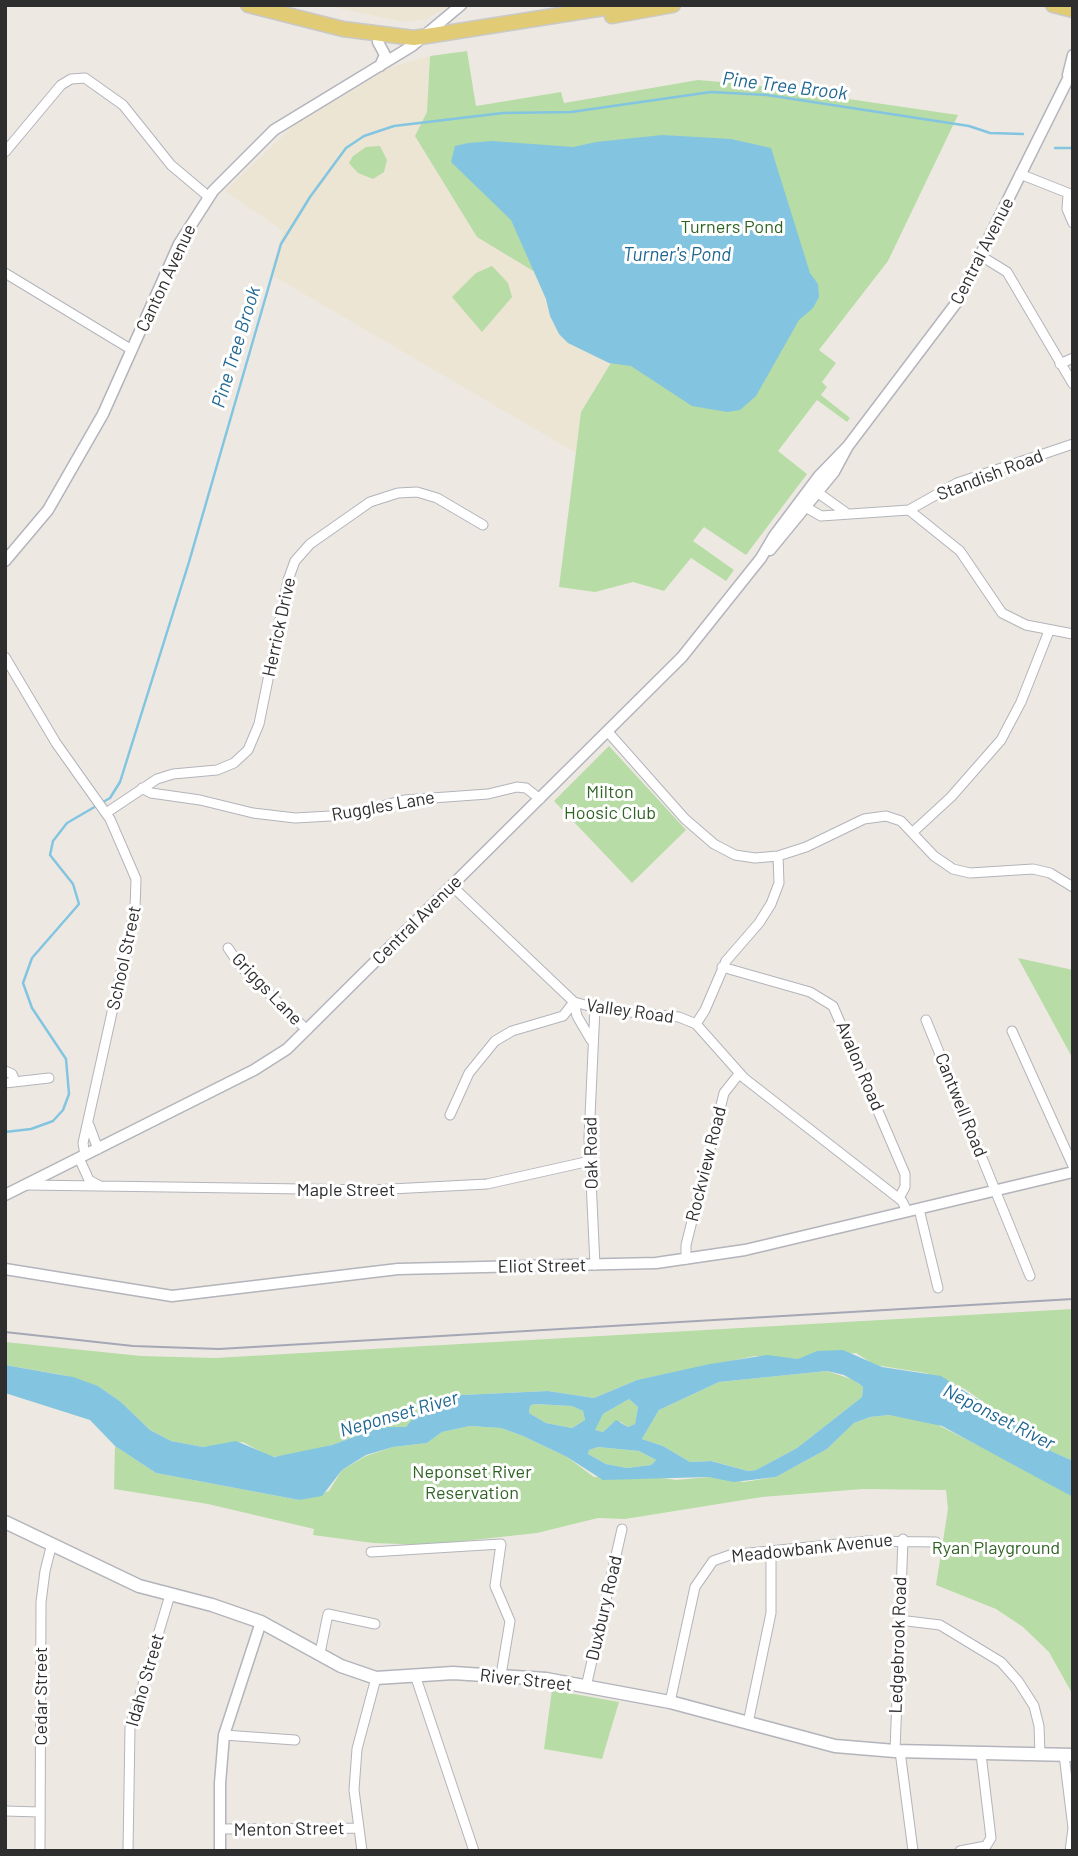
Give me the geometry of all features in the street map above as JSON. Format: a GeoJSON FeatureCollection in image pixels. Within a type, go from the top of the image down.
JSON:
{"type":"FeatureCollection","features":[{"type":"Feature","properties":{"kind":"main road"},"geometry":{"type":"LineString","coordinates":[[248,5],[343,29],[442,45],[623,5]]}},
{"type":"Feature","properties":{"kind":"main road"},"geometry":{"type":"LineString","coordinates":[[605,10],[673,5]]}},
{"type":"Feature","properties":{"kind":"main road"},"geometry":{"type":"LineString","coordinates":[[1054,5],[1073,10]]}},
{"type":"Feature","properties":{"kind":"main road"},"geometry":{"type":"LineString","coordinates":[[343,29],[378,42],[417,42]]}},
{"type":"Feature","properties":{"kind":"main road","name":"River Street"},"geometry":{"type":"LineString","coordinates":[[5,1522],[110,1574],[261,1622],[341,1666],[376,1678],[501,1675],[670,1702],[824,1744],[897,1751],[1068,1755]]}},
{"type":"Feature","properties":{"kind":"street","name":"Canton Avenue"},"geometry":{"type":"LineString","coordinates":[[5,561],[30,535],[60,490],[108,404],[184,235],[209,197],[274,130],[417,42],[461,5]]}},
{"type":"Feature","properties":{"kind":"street"},"geometry":{"type":"LineString","coordinates":[[378,42],[385,55],[380,66]]}},
{"type":"Feature","properties":{"kind":"street","name":"Central Avenue"},"geometry":{"type":"LineString","coordinates":[[5,1195],[272,1060],[307,1030],[682,657],[949,315],[981,256],[1071,72],[1073,55]]}},
{"type":"Feature","properties":{"kind":"street"},"geometry":{"type":"LineString","coordinates":[[5,152],[61,85],[71,79],[85,78],[123,105],[170,165],[209,197]]}},
{"type":"Feature","properties":{"kind":"street"},"geometry":{"type":"LineString","coordinates":[[1020,174],[1070,195],[1068,209],[1073,223]]}},
{"type":"Feature","properties":{"kind":"street"},"geometry":{"type":"LineString","coordinates":[[981,256],[1007,272],[1073,384]]}},
{"type":"Feature","properties":{"kind":"street"},"geometry":{"type":"LineString","coordinates":[[5,273],[132,350]]}},
{"type":"Feature","properties":{"kind":"street"},"geometry":{"type":"LineString","coordinates":[[1060,364],[1073,358]]}},
{"type":"Feature","properties":{"kind":"street","name":"Standish Road"},"geometry":{"type":"LineString","coordinates":[[909,510],[957,483],[1073,444]]}},
{"type":"Feature","properties":{"kind":"street"},"geometry":{"type":"LineString","coordinates":[[814,490],[847,513]]}},
{"type":"Feature","properties":{"kind":"street","name":"Herrick Drive"},"geometry":{"type":"LineString","coordinates":[[105,811],[167,775],[223,768],[239,760],[248,750],[259,724],[288,580],[295,561],[310,544],[370,502],[397,492],[417,492],[437,498],[483,525]]}},
{"type":"Feature","properties":{"kind":"street"},"geometry":{"type":"LineString","coordinates":[[802,505],[818,516],[909,510],[960,551],[1002,613],[1019,623],[1073,634]]}},
{"type":"Feature","properties":{"kind":"street"},"geometry":{"type":"LineString","coordinates":[[913,832],[946,803],[1001,740],[1021,702],[1049,631]]}},
{"type":"Feature","properties":{"kind":"street","name":"School Street"},"geometry":{"type":"LineString","coordinates":[[5,657],[56,743],[105,811],[131,864],[137,893],[82,1156]]}},
{"type":"Feature","properties":{"kind":"street"},"geometry":{"type":"LineString","coordinates":[[608,732],[679,813],[715,844],[741,857],[778,856],[875,817],[896,818],[913,832],[930,853],[953,869],[970,873],[1033,869],[1050,873],[1073,887]]}},
{"type":"Feature","properties":{"kind":"street","name":"Ruggles Lane"},"geometry":{"type":"LineString","coordinates":[[142,788],[151,793],[200,800],[253,813],[295,818],[348,815],[404,800],[488,794],[517,787],[526,788],[540,799]]}},
{"type":"Feature","properties":{"kind":"street"},"geometry":{"type":"LineString","coordinates":[[696,1024],[705,1010],[722,967],[771,904],[780,877],[778,856]]}},
{"type":"Feature","properties":{"kind":"street","name":"Valley Road"},"geometry":{"type":"LineString","coordinates":[[452,886],[574,1002],[595,1009],[674,1016],[696,1024],[739,1074],[913,1210]]}},
{"type":"Feature","properties":{"kind":"street","name":"Griggs Lane"},"geometry":{"type":"LineString","coordinates":[[228,948],[241,967],[307,1030]]}},
{"type":"Feature","properties":{"kind":"street","name":"Avalon Road"},"geometry":{"type":"LineString","coordinates":[[722,967],[810,992],[833,1006],[905,1174],[905,1187],[899,1198]]}},
{"type":"Feature","properties":{"kind":"street"},"geometry":{"type":"LineString","coordinates":[[450,1115],[469,1073],[495,1041],[512,1031],[563,1016],[574,1002]]}},
{"type":"Feature","properties":{"kind":"street","name":"Oak Road"},"geometry":{"type":"LineString","coordinates":[[574,1002],[577,1016],[592,1040]]}},
{"type":"Feature","properties":{"kind":"street","name":"Oak Road"},"geometry":{"type":"LineString","coordinates":[[595,1009],[590,1161],[595,1265]]}},
{"type":"Feature","properties":{"kind":"street","name":"Cantwell Road"},"geometry":{"type":"LineString","coordinates":[[926,1020],[1030,1276]]}},
{"type":"Feature","properties":{"kind":"street"},"geometry":{"type":"LineString","coordinates":[[1012,1031],[1073,1166]]}},
{"type":"Feature","properties":{"kind":"street"},"geometry":{"type":"LineString","coordinates":[[5,1071],[12,1073],[10,1082],[49,1078]]}},
{"type":"Feature","properties":{"kind":"street","name":"Rockview Road"},"geometry":{"type":"LineString","coordinates":[[686,1259],[686,1245],[724,1093],[739,1074]]}},
{"type":"Feature","properties":{"kind":"street"},"geometry":{"type":"LineString","coordinates":[[89,1125],[98,1149]]}},
{"type":"Feature","properties":{"kind":"street"},"geometry":{"type":"LineString","coordinates":[[82,1156],[89,1180],[100,1186]]}},
{"type":"Feature","properties":{"kind":"street","name":"Maple Street"},"geometry":{"type":"LineString","coordinates":[[26,1185],[421,1189],[487,1184],[590,1161]]}},
{"type":"Feature","properties":{"kind":"street","name":"Eliot Street"},"geometry":{"type":"LineString","coordinates":[[5,1269],[172,1296],[398,1269],[595,1265],[686,1259],[764,1246],[1073,1172]]}},
{"type":"Feature","properties":{"kind":"street"},"geometry":{"type":"LineString","coordinates":[[913,1210],[938,1288]]}},
{"type":"Feature","properties":{"kind":"street","name":"Duxbury Road"},"geometry":{"type":"LineString","coordinates":[[586,1687],[622,1529]]}},
{"type":"Feature","properties":{"kind":"street","name":"Meadowbank Avenue"},"geometry":{"type":"LineString","coordinates":[[670,1702],[695,1587],[713,1561],[730,1555],[771,1550],[903,1539],[936,1542]]}},
{"type":"Feature","properties":{"kind":"street","name":"Ledgebrook Road"},"geometry":{"type":"LineString","coordinates":[[903,1539],[897,1751],[913,1851]]}},
{"type":"Feature","properties":{"kind":"street","name":"Cedar Street"},"geometry":{"type":"LineString","coordinates":[[40,1851],[41,1602],[52,1543]]}},
{"type":"Feature","properties":{"kind":"street"},"geometry":{"type":"LineString","coordinates":[[371,1552],[502,1545],[495,1586],[510,1621],[501,1675]]}},
{"type":"Feature","properties":{"kind":"street"},"geometry":{"type":"LineString","coordinates":[[748,1723],[770,1621],[771,1550]]}},
{"type":"Feature","properties":{"kind":"street","name":"Idaho Street"},"geometry":{"type":"LineString","coordinates":[[128,1851],[130,1728],[170,1595]]}},
{"type":"Feature","properties":{"kind":"street"},"geometry":{"type":"LineString","coordinates":[[320,1653],[328,1614],[375,1624]]}},
{"type":"Feature","properties":{"kind":"street"},"geometry":{"type":"LineString","coordinates":[[899,1620],[940,1625],[1001,1662],[1023,1687],[1034,1706],[1039,1726],[1040,1755]]}},
{"type":"Feature","properties":{"kind":"street"},"geometry":{"type":"LineString","coordinates":[[220,1851],[224,1735],[261,1622]]}},
{"type":"Feature","properties":{"kind":"street"},"geometry":{"type":"LineString","coordinates":[[415,1675],[474,1851]]}},
{"type":"Feature","properties":{"kind":"street"},"geometry":{"type":"LineString","coordinates":[[362,1851],[354,1790],[357,1749],[376,1678]]}},
{"type":"Feature","properties":{"kind":"street"},"geometry":{"type":"LineString","coordinates":[[224,1735],[295,1740]]}},
{"type":"Feature","properties":{"kind":"street"},"geometry":{"type":"LineString","coordinates":[[960,1851],[986,1846],[991,1838],[981,1754]]}},
{"type":"Feature","properties":{"kind":"street"},"geometry":{"type":"LineString","coordinates":[[1068,1755],[1073,1835],[1070,1851]]}},
{"type":"Feature","properties":{"kind":"street"},"geometry":{"type":"LineString","coordinates":[[5,1811],[40,1812]]}},
{"type":"Feature","properties":{"kind":"street","name":"Menton Street"},"geometry":{"type":"LineString","coordinates":[[220,1829],[358,1828]]}},
{"type":"Feature","properties":{"kind":"shaded area"},"geometry":{"type":"Polygon","coordinates":[[[323,5],[451,5],[426,19],[404,22],[323,5]]]}},
{"type":"Feature","properties":{"kind":"shaded area"},"geometry":{"type":"Polygon","coordinates":[[[430,56],[427,112],[415,136],[632,330],[581,412],[576,453],[270,274],[283,231],[225,191],[293,126],[391,67],[430,56]]]}},
{"type":"Feature","properties":{"kind":"green space","name":"Turners Pond"},"geometry":{"type":"Polygon","coordinates":[[[467,51],[476,106],[561,92],[564,103],[698,80],[746,84],[958,115],[888,261],[819,350],[836,363],[822,382],[827,387],[821,395],[850,418],[847,422],[817,400],[778,451],[807,474],[746,555],[704,527],[693,541],[734,570],[726,581],[691,558],[664,591],[633,582],[595,592],[559,587],[581,412],[631,330],[477,237],[415,136],[427,112],[430,56],[467,51]]]}},
{"type":"Feature","properties":{"kind":"green space"},"geometry":{"type":"Polygon","coordinates":[[[380,146],[387,160],[384,172],[373,179],[358,173],[349,163],[353,156],[366,147],[380,146]]]}},
{"type":"Feature","properties":{"kind":"green space"},"geometry":{"type":"Polygon","coordinates":[[[492,266],[508,283],[512,297],[482,332],[452,297],[476,273],[492,266]]]}},
{"type":"Feature","properties":{"kind":"green space","name":"Milton Hoosic Club"},"geometry":{"type":"Polygon","coordinates":[[[609,746],[686,830],[632,883],[554,801],[609,746]]]}},
{"type":"Feature","properties":{"kind":"green space"},"geometry":{"type":"Polygon","coordinates":[[[1018,958],[1073,970],[1073,1059],[1018,958]]]}},
{"type":"Feature","properties":{"kind":"green space","name":"Neponset River Reservation"},"geometry":{"type":"Polygon","coordinates":[[[1073,1309],[1073,1461],[1051,1451],[1021,1423],[1000,1414],[965,1389],[926,1373],[875,1365],[856,1353],[798,1359],[755,1356],[637,1380],[594,1398],[548,1391],[441,1396],[426,1404],[406,1427],[381,1427],[332,1445],[292,1455],[270,1457],[243,1442],[203,1447],[171,1441],[150,1430],[121,1402],[98,1386],[63,1375],[5,1365],[5,1342],[141,1356],[215,1358],[1073,1309]]]}},
{"type":"Feature","properties":{"kind":"green space"},"geometry":{"type":"Polygon","coordinates":[[[827,1371],[854,1380],[863,1387],[862,1397],[797,1448],[756,1470],[748,1471],[712,1461],[690,1462],[663,1446],[642,1439],[659,1410],[719,1382],[827,1371]]]}},
{"type":"Feature","properties":{"kind":"green space"},"geometry":{"type":"Polygon","coordinates":[[[629,1399],[638,1407],[635,1424],[628,1427],[621,1422],[614,1422],[603,1432],[594,1430],[603,1414],[629,1399]]]}},
{"type":"Feature","properties":{"kind":"green space","name":"Neponset River Reservation"},"geometry":{"type":"Polygon","coordinates":[[[530,1406],[572,1406],[583,1411],[585,1420],[572,1428],[546,1423],[529,1413],[530,1406]]]}},
{"type":"Feature","properties":{"kind":"green space","name":"Neponset River Reservation"},"geometry":{"type":"Polygon","coordinates":[[[889,1415],[932,1422],[1041,1477],[1073,1497],[1073,1695],[1049,1652],[1023,1627],[996,1609],[936,1585],[948,1509],[946,1490],[863,1489],[762,1497],[625,1519],[598,1518],[537,1533],[427,1545],[373,1543],[313,1535],[314,1529],[208,1504],[114,1489],[115,1446],[156,1473],[299,1500],[329,1491],[342,1470],[366,1456],[393,1447],[427,1443],[442,1432],[470,1426],[501,1428],[523,1436],[567,1457],[594,1477],[655,1477],[676,1480],[708,1477],[744,1482],[776,1477],[827,1449],[854,1423],[870,1417],[889,1415]]]}},
{"type":"Feature","properties":{"kind":"green space"},"geometry":{"type":"Polygon","coordinates":[[[598,1447],[639,1451],[656,1460],[651,1465],[627,1468],[606,1464],[588,1454],[589,1450],[598,1447]]]}},
{"type":"Feature","properties":{"kind":"green space"},"geometry":{"type":"Polygon","coordinates":[[[552,1690],[619,1702],[602,1759],[544,1749],[552,1690]]]}},
{"type":"Feature","properties":{"kind":"water","name":"Turner's Pond"},"geometry":{"type":"Polygon","coordinates":[[[662,135],[731,139],[771,148],[810,273],[818,284],[819,297],[813,308],[799,320],[756,396],[740,410],[727,412],[692,406],[631,366],[609,363],[568,343],[559,334],[550,316],[546,299],[511,220],[451,162],[455,146],[468,143],[492,141],[573,147],[662,135]]]}},
{"type":"Feature","properties":{"kind":"water","name":"Neponset River"},"geometry":{"type":"Polygon","coordinates":[[[843,1350],[882,1367],[941,1376],[1000,1414],[1021,1423],[1051,1451],[1073,1461],[1073,1497],[942,1426],[889,1415],[870,1417],[854,1423],[827,1449],[776,1477],[734,1482],[708,1477],[603,1480],[567,1457],[523,1436],[501,1428],[470,1426],[442,1432],[427,1443],[393,1447],[366,1455],[342,1470],[322,1496],[299,1500],[156,1473],[115,1446],[90,1420],[5,1393],[5,1365],[73,1377],[98,1386],[121,1402],[150,1430],[171,1441],[203,1447],[236,1441],[274,1457],[332,1445],[381,1427],[406,1427],[428,1400],[441,1396],[548,1391],[594,1398],[637,1380],[710,1364],[767,1355],[798,1359],[817,1351],[843,1350]],[[827,1371],[719,1382],[659,1410],[642,1439],[663,1446],[690,1462],[711,1461],[748,1471],[756,1470],[797,1448],[862,1397],[863,1387],[844,1375],[827,1371]],[[629,1399],[603,1414],[595,1430],[603,1432],[616,1420],[628,1427],[635,1424],[638,1407],[629,1399]],[[530,1406],[529,1413],[546,1423],[572,1428],[585,1420],[583,1411],[572,1406],[530,1406]],[[598,1447],[589,1450],[588,1454],[606,1464],[627,1468],[651,1465],[656,1460],[639,1451],[598,1447]]]}},
{"type":"Feature","properties":{"kind":"waterway","name":"Pine Tree Brook"},"geometry":{"type":"LineString","coordinates":[[5,1132],[31,1129],[53,1121],[63,1110],[69,1094],[66,1059],[32,1008],[23,983],[32,958],[79,904],[73,884],[50,855],[53,841],[67,823],[110,798],[120,782],[189,562],[281,244],[310,197],[346,148],[364,136],[394,126],[503,113],[571,112],[711,92],[767,95],[969,126],[990,133],[1023,134]]}},
{"type":"Feature","properties":{"kind":"waterway","name":"Pine Tree Brook"},"geometry":{"type":"LineString","coordinates":[[1055,148],[1073,148]]}},
{"type":"Feature","properties":{"kind":"tram line"},"geometry":{"type":"LineString","coordinates":[[5,1332],[133,1346],[219,1349],[1073,1299]]}},
{"type":"Feature","properties":{"kind":"park label","name":"Ryan Playground"},"geometry":{"type":"Point","coordinates":[996,1548]}}]}
